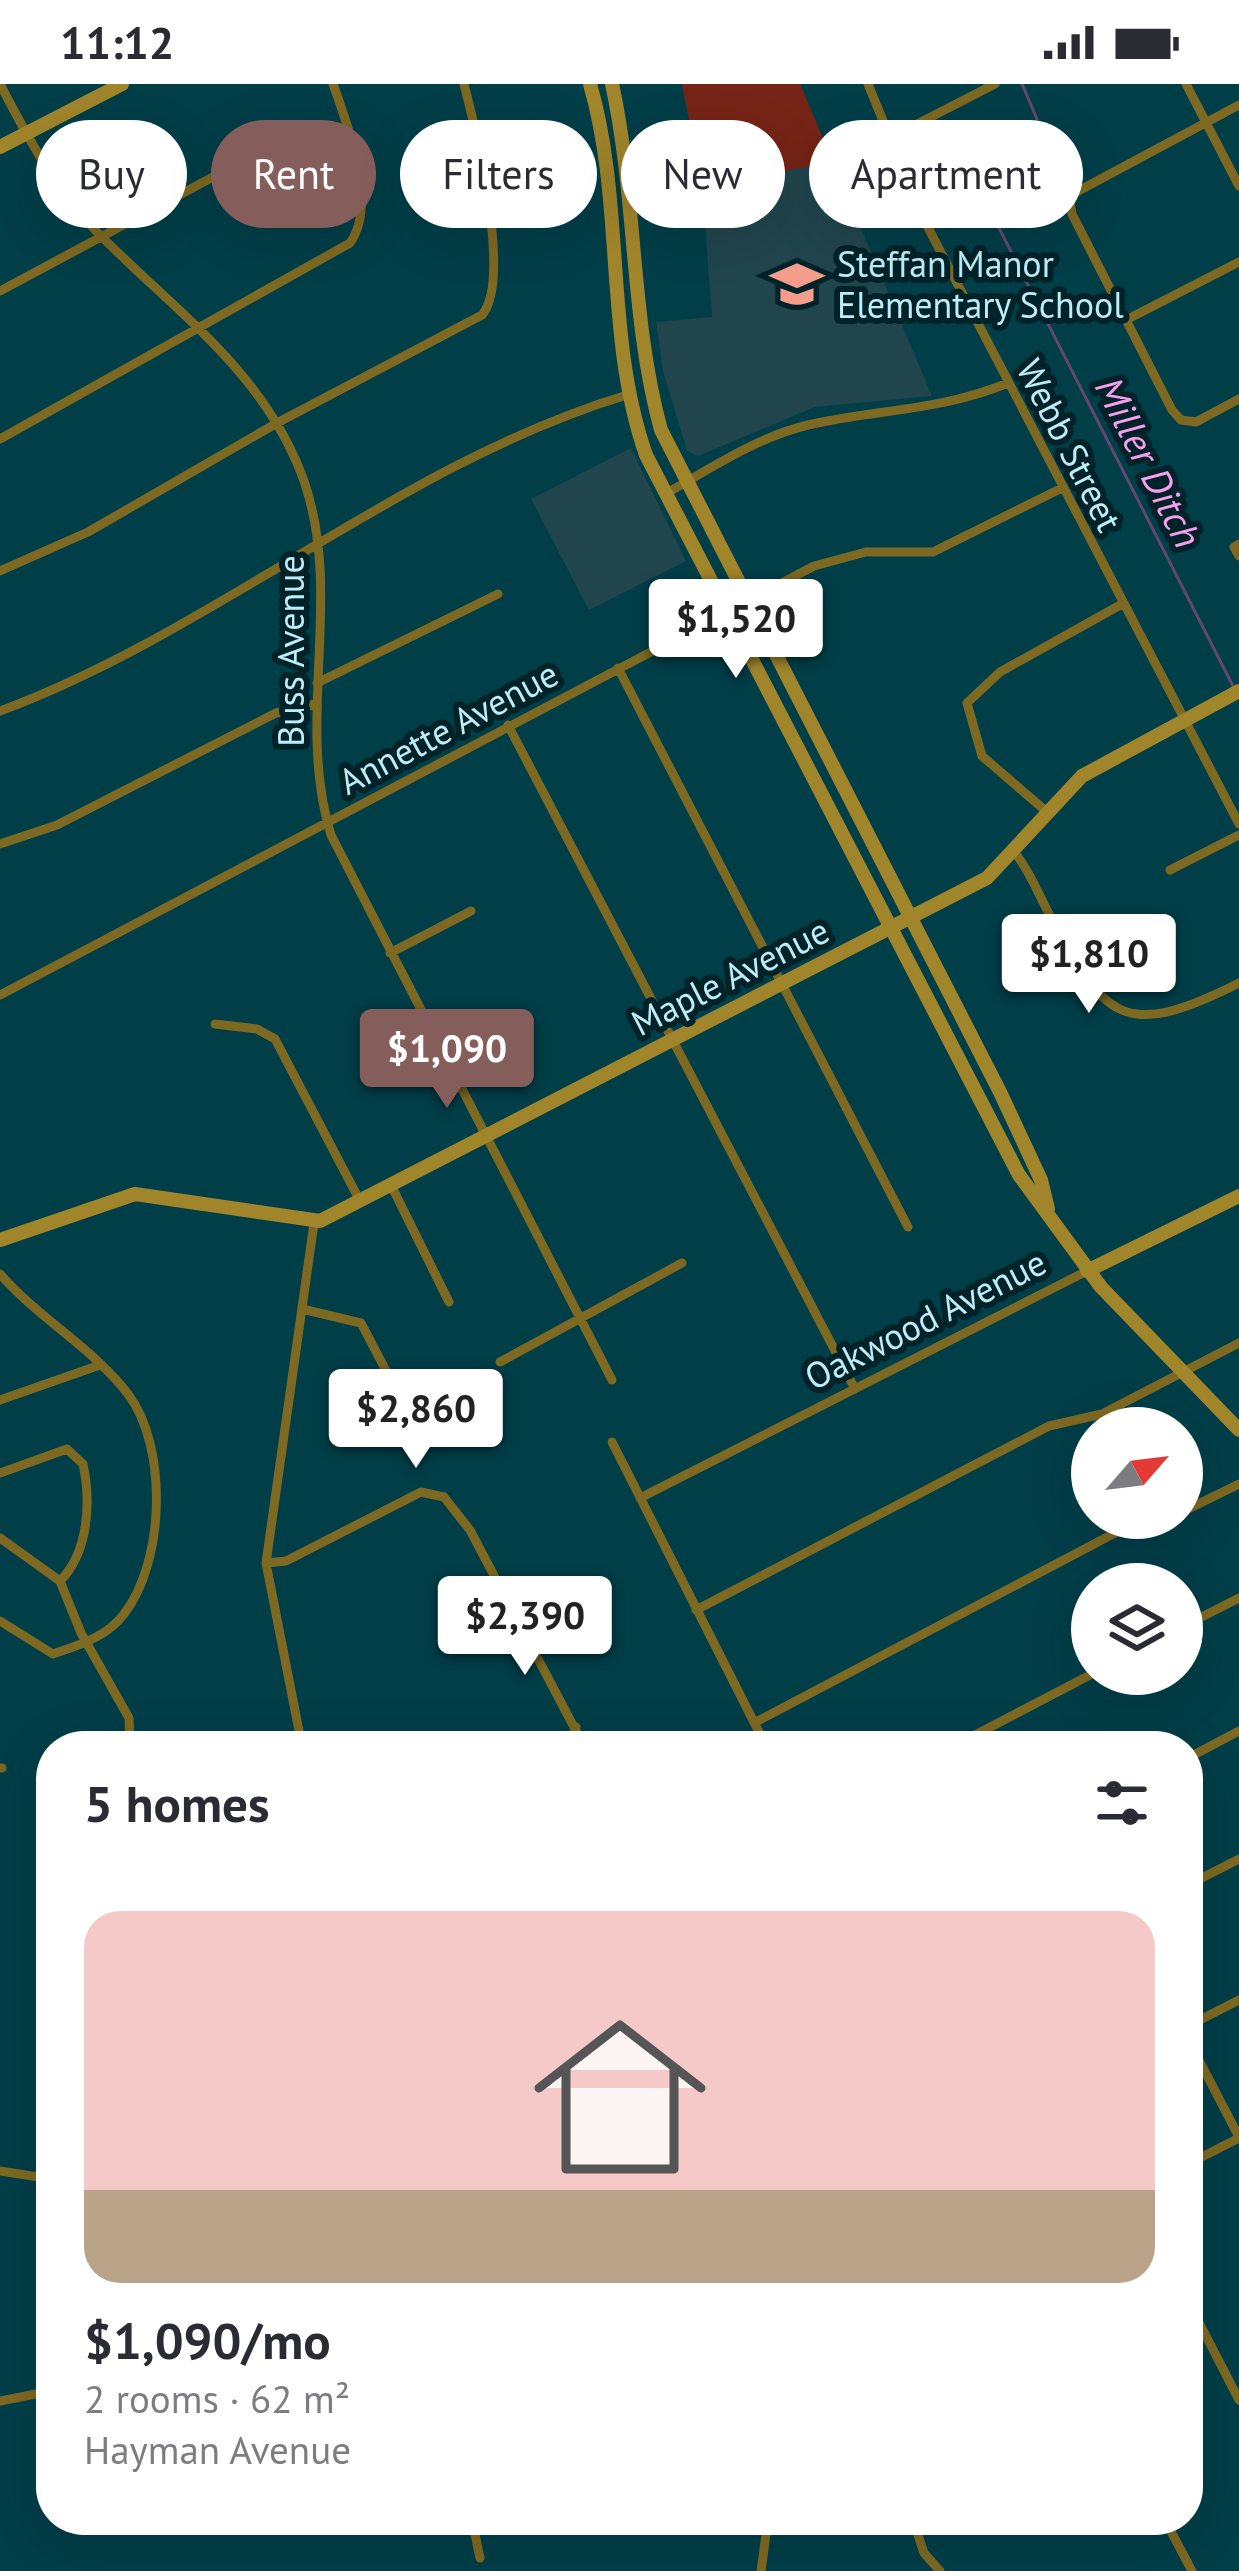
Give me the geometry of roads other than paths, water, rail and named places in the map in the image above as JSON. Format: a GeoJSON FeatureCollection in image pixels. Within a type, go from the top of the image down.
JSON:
{"type":"FeatureCollection","features":[{"type":"Feature","properties":{"kind":"main road"},"geometry":{"type":"LineString","coordinates":[[0,147],[122,84]]}},
{"type":"Feature","properties":{"kind":"main road"},"geometry":{"type":"LineString","coordinates":[[590,84],[610,205],[627,395],[665,494],[1019,1175],[1088,1270],[1239,1430]]}},
{"type":"Feature","properties":{"kind":"main road"},"geometry":{"type":"LineString","coordinates":[[613,84],[630,180],[650,391],[685,483],[910,916],[1024,1145],[1049,1214]]}},
{"type":"Feature","properties":{"kind":"main road","name":"Maple Avenue"},"geometry":{"type":"LineString","coordinates":[[314,1222],[987,878],[1015,854],[1082,776],[1235,694]]}},
{"type":"Feature","properties":{"kind":"main road"},"geometry":{"type":"LineString","coordinates":[[0,1240],[135,1194],[314,1222]]}},
{"type":"Feature","properties":{"kind":"main road","name":"Oakwood Avenue"},"geometry":{"type":"LineString","coordinates":[[1088,1270],[1239,1196]]}},
{"type":"Feature","properties":{"kind":"street","name":"Buss Avenue"},"geometry":{"type":"LineString","coordinates":[[0,84],[67,196],[104,238],[200,326],[277,423],[303,479],[318,542],[316,765],[327,822],[612,1380]]}},
{"type":"Feature","properties":{"kind":"street"},"geometry":{"type":"LineString","coordinates":[[0,439],[334,252],[357,233],[361,209],[355,164],[333,84]]}},
{"type":"Feature","properties":{"kind":"street"},"geometry":{"type":"LineString","coordinates":[[0,572],[88,532],[277,423],[450,335],[493,302],[477,132],[464,84]]}},
{"type":"Feature","properties":{"kind":"street","name":"Webb Street"},"geometry":{"type":"LineString","coordinates":[[868,84],[883,120]]}},
{"type":"Feature","properties":{"kind":"street"},"geometry":{"type":"LineString","coordinates":[[924,120],[995,84]]}},
{"type":"Feature","properties":{"kind":"street"},"geometry":{"type":"LineString","coordinates":[[1186,84],[1239,186]]}},
{"type":"Feature","properties":{"kind":"street"},"geometry":{"type":"LineString","coordinates":[[1239,105],[1069,196],[1085,240],[1172,410],[1181,420],[1196,422],[1239,399]]}},
{"type":"Feature","properties":{"kind":"street"},"geometry":{"type":"LineString","coordinates":[[0,291],[211,178]]}},
{"type":"Feature","properties":{"kind":"street","name":"Webb Street"},"geometry":{"type":"LineString","coordinates":[[928,228],[1239,824]]}},
{"type":"Feature","properties":{"kind":"street"},"geometry":{"type":"LineString","coordinates":[[1126,320],[1239,262]]}},
{"type":"Feature","properties":{"kind":"street"},"geometry":{"type":"LineString","coordinates":[[665,494],[783,432],[851,416],[946,406],[1008,383]]}},
{"type":"Feature","properties":{"kind":"street"},"geometry":{"type":"LineString","coordinates":[[0,711],[66,683],[524,434],[627,395]]}},
{"type":"Feature","properties":{"kind":"street","name":"Annette Avenue"},"geometry":{"type":"LineString","coordinates":[[0,995],[834,556],[933,552],[1062,488]]}},
{"type":"Feature","properties":{"kind":"street"},"geometry":{"type":"LineString","coordinates":[[317,683],[498,594]]}},
{"type":"Feature","properties":{"kind":"street"},"geometry":{"type":"LineString","coordinates":[[1047,812],[982,756],[968,703],[1000,672],[1122,604]]}},
{"type":"Feature","properties":{"kind":"street"},"geometry":{"type":"LineString","coordinates":[[618,668],[908,1227]]}},
{"type":"Feature","properties":{"kind":"street"},"geometry":{"type":"LineString","coordinates":[[0,844],[57,825],[276,713],[315,704]]}},
{"type":"Feature","properties":{"kind":"street"},"geometry":{"type":"LineString","coordinates":[[508,725],[855,1389]]}},
{"type":"Feature","properties":{"kind":"street"},"geometry":{"type":"LineString","coordinates":[[1170,870],[1239,835]]}},
{"type":"Feature","properties":{"kind":"street"},"geometry":{"type":"LineString","coordinates":[[1015,854],[1089,986],[1111,1006],[1159,1018],[1239,983]]}},
{"type":"Feature","properties":{"kind":"street"},"geometry":{"type":"LineString","coordinates":[[390,952],[471,911]]}},
{"type":"Feature","properties":{"kind":"street"},"geometry":{"type":"LineString","coordinates":[[215,1024],[257,1029],[275,1040],[360,1201]]}},
{"type":"Feature","properties":{"kind":"street"},"geometry":{"type":"LineString","coordinates":[[391,1186],[449,1302]]}},
{"type":"Feature","properties":{"kind":"street"},"geometry":{"type":"LineString","coordinates":[[299,1731],[266,1563],[314,1222]]}},
{"type":"Feature","properties":{"kind":"street"},"geometry":{"type":"LineString","coordinates":[[500,1363],[682,1263]]}},
{"type":"Feature","properties":{"kind":"street","name":"Oakwood Avenue"},"geometry":{"type":"LineString","coordinates":[[640,1498],[1088,1270]]}},
{"type":"Feature","properties":{"kind":"street"},"geometry":{"type":"LineString","coordinates":[[0,1274],[128,1394],[143,1424],[153,1478],[153,1537],[127,1612],[88,1642],[53,1654],[40,1651],[0,1621]]}},
{"type":"Feature","properties":{"kind":"street"},"geometry":{"type":"LineString","coordinates":[[302,1309],[361,1323],[402,1402],[406,1424]]}},
{"type":"Feature","properties":{"kind":"street"},"geometry":{"type":"LineString","coordinates":[[696,1610],[1049,1426],[1102,1414],[1239,1343]]}},
{"type":"Feature","properties":{"kind":"street"},"geometry":{"type":"LineString","coordinates":[[0,1400],[100,1365]]}},
{"type":"Feature","properties":{"kind":"street"},"geometry":{"type":"LineString","coordinates":[[612,1442],[758,1731]]}},
{"type":"Feature","properties":{"kind":"street"},"geometry":{"type":"LineString","coordinates":[[0,1473],[67,1449],[83,1464],[84,1533],[76,1559],[60,1580]]}},
{"type":"Feature","properties":{"kind":"street"},"geometry":{"type":"LineString","coordinates":[[1203,1502],[1239,1484]]}},
{"type":"Feature","properties":{"kind":"street"},"geometry":{"type":"LineString","coordinates":[[266,1563],[286,1561],[421,1492],[435,1492],[460,1513],[578,1731]]}},
{"type":"Feature","properties":{"kind":"street"},"geometry":{"type":"LineString","coordinates":[[0,1538],[60,1580],[129,1718],[129,1731]]}},
{"type":"Feature","properties":{"kind":"street"},"geometry":{"type":"LineString","coordinates":[[754,1723],[1104,1539]]}},
{"type":"Feature","properties":{"kind":"street"},"geometry":{"type":"LineString","coordinates":[[1203,1617],[1239,1598]]}},
{"type":"Feature","properties":{"kind":"street"},"geometry":{"type":"LineString","coordinates":[[984,1731],[1071,1685]]}},
{"type":"Feature","properties":{"kind":"street"},"geometry":{"type":"LineString","coordinates":[[574,1731],[576,1727]]}},
{"type":"Feature","properties":{"kind":"street"},"geometry":{"type":"LineString","coordinates":[[1203,1750],[1239,1731]]}},
{"type":"Feature","properties":{"kind":"street"},"geometry":{"type":"LineString","coordinates":[[1203,1877],[1239,1858]]}},
{"type":"Feature","properties":{"kind":"street"},"geometry":{"type":"LineString","coordinates":[[1203,2018],[1239,2000]]}},
{"type":"Feature","properties":{"kind":"street"},"geometry":{"type":"LineString","coordinates":[[1203,2068],[1239,2138],[1203,2156]]}},
{"type":"Feature","properties":{"kind":"street"},"geometry":{"type":"LineString","coordinates":[[0,2170],[36,2176]]}},
{"type":"Feature","properties":{"kind":"street"},"geometry":{"type":"LineString","coordinates":[[1203,2332],[1239,2400]]}},
{"type":"Feature","properties":{"kind":"street"},"geometry":{"type":"LineString","coordinates":[[0,2401],[36,2393]]}},
{"type":"Feature","properties":{"kind":"street"},"geometry":{"type":"LineString","coordinates":[[476,2535],[481,2558]]}},
{"type":"Feature","properties":{"kind":"street"},"geometry":{"type":"LineString","coordinates":[[761,2571],[766,2535]]}},
{"type":"Feature","properties":{"kind":"street"},"geometry":{"type":"LineString","coordinates":[[918,2535],[924,2552],[940,2571]]}},
{"type":"Feature","properties":{"kind":"street"},"geometry":{"type":"LineString","coordinates":[[1174,2535],[1192,2571]]}},
{"type":"Feature","properties":{"kind":"waterway","name":"Miller Ditch"},"geometry":{"type":"LineString","coordinates":[[1022,84],[1037,119],[1038,135],[980,163],[974,179],[1235,690]]}},
{"type":"Feature","properties":{"kind":"place","name":"Steffan Manor Elementary School"},"geometry":{"type":"Point","coordinates":[797,284]}}]}
